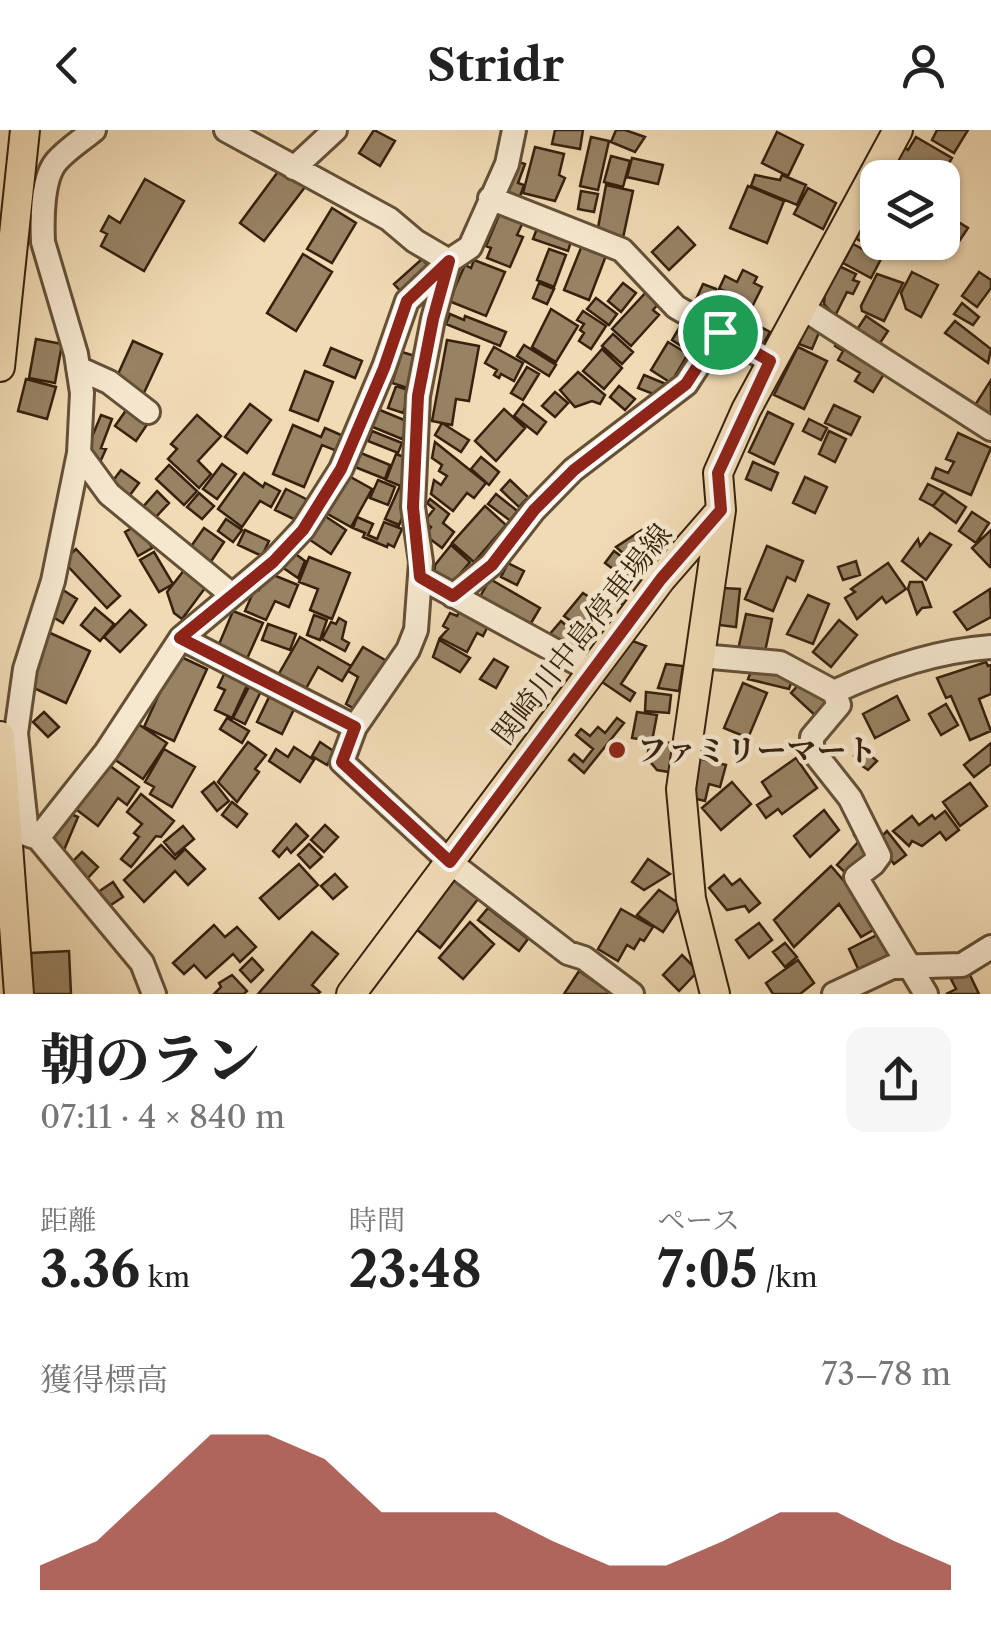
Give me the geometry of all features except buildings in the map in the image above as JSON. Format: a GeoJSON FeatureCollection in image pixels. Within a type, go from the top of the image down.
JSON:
{"type":"FeatureCollection","features":[{"type":"Feature","properties":{"kind":"main road"},"geometry":{"type":"LineString","coordinates":[[0,367],[25,130]]}},
{"type":"Feature","properties":{"kind":"main road"},"geometry":{"type":"LineString","coordinates":[[715,994],[691,899],[682,788],[721,510],[718,473],[770,361],[898,130]]}},
{"type":"Feature","properties":{"kind":"main road","name":"関崎川中島停車場線"},"geometry":{"type":"LineString","coordinates":[[350,994],[661,579],[721,510]]}},
{"type":"Feature","properties":{"kind":"main road"},"geometry":{"type":"LineString","coordinates":[[0,736],[24,835],[19,994]]}},
{"type":"Feature","properties":{"kind":"street"},"geometry":{"type":"LineString","coordinates":[[94,130],[58,160],[50,172],[43,242],[78,368],[82,393],[79,453],[52,581],[24,669],[16,733],[24,835],[142,963],[154,994]]}},
{"type":"Feature","properties":{"kind":"street"},"geometry":{"type":"LineString","coordinates":[[226,130],[389,219],[415,241],[449,261]]}},
{"type":"Feature","properties":{"kind":"street"},"geometry":{"type":"LineString","coordinates":[[294,168],[335,130]]}},
{"type":"Feature","properties":{"kind":"street"},"geometry":{"type":"LineString","coordinates":[[24,835],[106,752],[180,638],[273,562],[303,530],[341,469],[384,368],[407,301],[449,261],[470,247],[507,164],[514,130]]}},
{"type":"Feature","properties":{"kind":"street"},"geometry":{"type":"LineString","coordinates":[[490,198],[622,250],[676,307],[770,361]]}},
{"type":"Feature","properties":{"kind":"street"},"geometry":{"type":"LineString","coordinates":[[449,261],[418,396],[413,507],[420,577],[416,630],[408,650],[355,727],[342,762],[450,862],[568,952],[584,958],[632,994]]}},
{"type":"Feature","properties":{"kind":"street"},"geometry":{"type":"LineString","coordinates":[[802,307],[991,429]]}},
{"type":"Feature","properties":{"kind":"street"},"geometry":{"type":"LineString","coordinates":[[453,596],[492,565],[534,510],[574,470],[686,384],[720,332]]}},
{"type":"Feature","properties":{"kind":"street"},"geometry":{"type":"LineString","coordinates":[[78,368],[109,382],[148,412]]}},
{"type":"Feature","properties":{"kind":"street"},"geometry":{"type":"LineString","coordinates":[[79,453],[109,494],[232,595]]}},
{"type":"Feature","properties":{"kind":"street"},"geometry":{"type":"LineString","coordinates":[[420,577],[592,671]]}},
{"type":"Feature","properties":{"kind":"street"},"geometry":{"type":"LineString","coordinates":[[180,638],[355,727]]}},
{"type":"Feature","properties":{"kind":"street"},"geometry":{"type":"LineString","coordinates":[[834,692],[935,655],[991,647]]}},
{"type":"Feature","properties":{"kind":"street"},"geometry":{"type":"LineString","coordinates":[[701,656],[780,663],[834,692],[839,705],[812,738],[812,750],[850,798],[879,856],[856,877],[926,994]]}},
{"type":"Feature","properties":{"kind":"street"},"geometry":{"type":"LineString","coordinates":[[834,994],[892,967],[962,964],[991,947]]}},
{"type":"Feature","properties":{"kind":"place","name":"ファミリーマート"},"geometry":{"type":"Point","coordinates":[617,750]}},
{"type":"Feature","properties":{"kind":"route"},"geometry":{"type":"LineString","coordinates":[[449,261],[418,396],[413,507],[420,577],[453,596],[492,565],[534,510],[574,470],[686,384],[720,332],[770,361],[718,473],[721,510],[661,579],[450,862],[342,762],[355,727],[180,638],[273,562],[303,530],[341,469],[384,368],[407,301],[449,261]]}}]}
